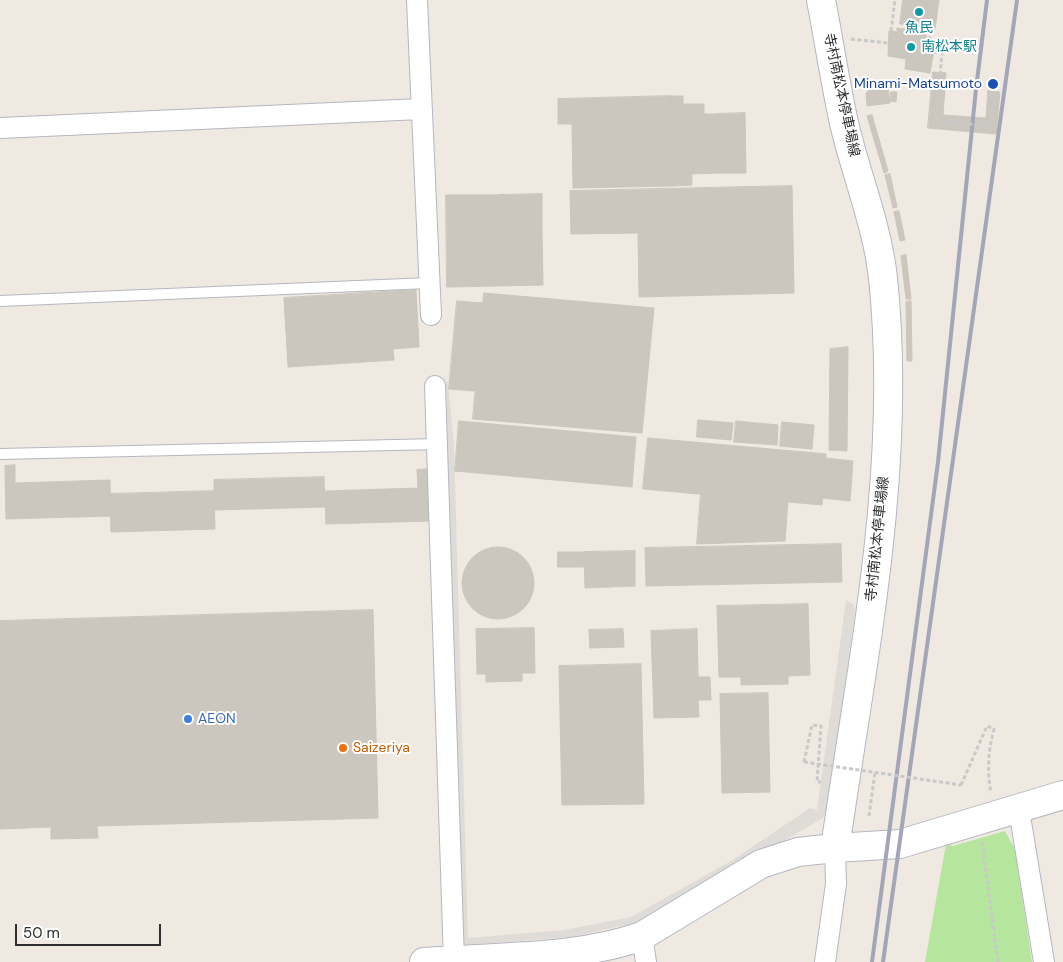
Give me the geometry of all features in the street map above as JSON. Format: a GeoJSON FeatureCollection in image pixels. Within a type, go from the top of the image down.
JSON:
{"type":"FeatureCollection","features":[{"type":"Feature","properties":{"kind":"main road","name":"寺村南松本停車場線"},"geometry":{"type":"LineString","coordinates":[[821,0],[844,124],[875,231],[882,276],[887,368],[886,477],[881,532],[835,848]]}},
{"type":"Feature","properties":{"kind":"main road"},"geometry":{"type":"LineString","coordinates":[[439,961],[563,952],[622,943],[644,949],[761,864],[798,852],[900,844],[1063,795]]}},
{"type":"Feature","properties":{"kind":"street"},"geometry":{"type":"LineString","coordinates":[[417,0],[431,315]]}},
{"type":"Feature","properties":{"kind":"street"},"geometry":{"type":"LineString","coordinates":[[0,128],[421,109]]}},
{"type":"Feature","properties":{"kind":"street"},"geometry":{"type":"LineString","coordinates":[[435,386],[438,444],[439,961]]}},
{"type":"Feature","properties":{"kind":"street"},"geometry":{"type":"LineString","coordinates":[[1017,810],[1021,822],[1044,962]]}},
{"type":"Feature","properties":{"kind":"street"},"geometry":{"type":"LineString","coordinates":[[825,962],[836,884],[835,848]]}},
{"type":"Feature","properties":{"kind":"lane"},"geometry":{"type":"LineString","coordinates":[[0,300],[429,283]]}},
{"type":"Feature","properties":{"kind":"lane"},"geometry":{"type":"LineString","coordinates":[[0,454],[438,444]]}},
{"type":"Feature","properties":{"kind":"path"},"geometry":{"type":"LineString","coordinates":[[891,31],[895,0]]}},
{"type":"Feature","properties":{"kind":"path"},"geometry":{"type":"LineString","coordinates":[[848,38],[888,43]]}},
{"type":"Feature","properties":{"kind":"path"},"geometry":{"type":"LineString","coordinates":[[934,52],[942,53],[936,121],[991,126],[995,91]]}},
{"type":"Feature","properties":{"kind":"path"},"geometry":{"type":"LineString","coordinates":[[816,782],[820,726],[812,725],[804,762],[875,772],[961,785],[987,726],[994,729],[988,752],[987,770],[991,796]]}},
{"type":"Feature","properties":{"kind":"path"},"geometry":{"type":"LineString","coordinates":[[869,816],[875,772]]}},
{"type":"Feature","properties":{"kind":"path"},"geometry":{"type":"LineString","coordinates":[[981,834],[998,962]]}},
{"type":"Feature","properties":{"kind":"green space"},"geometry":{"type":"Polygon","coordinates":[[[1005,831],[1015,849],[1032,962],[925,962],[946,844],[953,846],[1005,831]]]}},
{"type":"Feature","properties":{"kind":"shaded area"},"geometry":{"type":"Polygon","coordinates":[[[448,382],[454,446],[468,938],[564,930],[631,917],[731,861],[810,808],[817,810],[846,600],[854,605],[855,613],[829,803],[823,818],[687,897],[639,922],[571,937],[465,945],[463,942],[448,456],[443,383],[448,382]]]}},
{"type":"Feature","properties":{"kind":"building","name":"魚民"},"geometry":{"type":"Polygon","coordinates":[[[903,0],[939,0],[935,29],[900,24],[903,0]]]}},
{"type":"Feature","properties":{"kind":"building","name":"南松本駅"},"geometry":{"type":"Polygon","coordinates":[[[897,28],[926,32],[925,36],[931,37],[930,43],[935,44],[930,73],[905,69],[906,59],[888,56],[889,31],[897,32],[897,28]]]}},
{"type":"Feature","properties":{"kind":"building"},"geometry":{"type":"Polygon","coordinates":[[[933,72],[946,73],[943,115],[986,118],[988,90],[1000,92],[996,134],[928,128],[933,72]]]}},
{"type":"Feature","properties":{"kind":"building"},"geometry":{"type":"Polygon","coordinates":[[[888,88],[890,103],[867,106],[866,93],[868,91],[888,88]]]}},
{"type":"Feature","properties":{"kind":"building"},"geometry":{"type":"Polygon","coordinates":[[[891,92],[897,92],[896,102],[890,101],[891,92]]]}},
{"type":"Feature","properties":{"kind":"building"},"geometry":{"type":"Polygon","coordinates":[[[671,96],[683,96],[683,104],[691,104],[692,185],[673,186],[671,96]]]}},
{"type":"Feature","properties":{"kind":"building"},"geometry":{"type":"Polygon","coordinates":[[[671,96],[673,186],[573,188],[572,124],[558,124],[558,99],[671,96]]]}},
{"type":"Feature","properties":{"kind":"building"},"geometry":{"type":"Polygon","coordinates":[[[691,104],[704,104],[704,114],[718,114],[719,173],[692,174],[691,104]]]}},
{"type":"Feature","properties":{"kind":"building"},"geometry":{"type":"Polygon","coordinates":[[[745,113],[746,173],[719,173],[718,114],[745,113]]]}},
{"type":"Feature","properties":{"kind":"building"},"geometry":{"type":"Polygon","coordinates":[[[872,115],[888,171],[884,173],[867,116],[872,115]]]}},
{"type":"Feature","properties":{"kind":"building"},"geometry":{"type":"Polygon","coordinates":[[[890,174],[897,207],[893,208],[885,175],[890,174]]]}},
{"type":"Feature","properties":{"kind":"building"},"geometry":{"type":"Polygon","coordinates":[[[792,186],[794,293],[639,297],[638,233],[571,234],[570,191],[792,186]]]}},
{"type":"Feature","properties":{"kind":"building"},"geometry":{"type":"Polygon","coordinates":[[[542,194],[542,233],[498,233],[498,195],[542,194]]]}},
{"type":"Feature","properties":{"kind":"building"},"geometry":{"type":"Polygon","coordinates":[[[446,195],[498,195],[499,286],[447,287],[446,195]]]}},
{"type":"Feature","properties":{"kind":"building"},"geometry":{"type":"Polygon","coordinates":[[[899,211],[905,240],[900,241],[894,212],[899,211]]]}},
{"type":"Feature","properties":{"kind":"building"},"geometry":{"type":"Polygon","coordinates":[[[498,233],[542,233],[543,285],[499,286],[498,233]]]}},
{"type":"Feature","properties":{"kind":"building"},"geometry":{"type":"Polygon","coordinates":[[[906,255],[911,299],[906,299],[901,256],[906,255]]]}},
{"type":"Feature","properties":{"kind":"building"},"geometry":{"type":"Polygon","coordinates":[[[416,290],[419,347],[393,349],[394,360],[288,367],[284,298],[416,290]]]}},
{"type":"Feature","properties":{"kind":"building"},"geometry":{"type":"Polygon","coordinates":[[[484,293],[654,308],[642,433],[473,419],[484,293]]]}},
{"type":"Feature","properties":{"kind":"building"},"geometry":{"type":"Polygon","coordinates":[[[457,301],[483,303],[475,391],[449,389],[457,301]]]}},
{"type":"Feature","properties":{"kind":"building"},"geometry":{"type":"Polygon","coordinates":[[[911,301],[912,361],[907,361],[906,302],[911,301]]]}},
{"type":"Feature","properties":{"kind":"building"},"geometry":{"type":"Polygon","coordinates":[[[848,347],[847,451],[829,450],[830,349],[848,347]]]}},
{"type":"Feature","properties":{"kind":"building"},"geometry":{"type":"Polygon","coordinates":[[[698,420],[733,423],[731,440],[697,437],[698,420]]]}},
{"type":"Feature","properties":{"kind":"building"},"geometry":{"type":"Polygon","coordinates":[[[459,421],[636,437],[632,487],[455,471],[459,421]]]}},
{"type":"Feature","properties":{"kind":"building"},"geometry":{"type":"Polygon","coordinates":[[[736,421],[778,425],[777,445],[734,442],[736,421]]]}},
{"type":"Feature","properties":{"kind":"building"},"geometry":{"type":"Polygon","coordinates":[[[782,422],[814,425],[812,449],[780,446],[782,422]]]}},
{"type":"Feature","properties":{"kind":"building"},"geometry":{"type":"Polygon","coordinates":[[[648,438],[826,454],[822,505],[643,489],[648,438]]]}},
{"type":"Feature","properties":{"kind":"building"},"geometry":{"type":"Polygon","coordinates":[[[826,458],[853,461],[850,501],[822,498],[826,458]]]}},
{"type":"Feature","properties":{"kind":"building"},"geometry":{"type":"Polygon","coordinates":[[[15,465],[15,483],[110,480],[111,516],[6,519],[5,466],[15,465]]]}},
{"type":"Feature","properties":{"kind":"building"},"geometry":{"type":"Polygon","coordinates":[[[428,469],[429,521],[326,524],[325,491],[418,488],[417,470],[428,469]]]}},
{"type":"Feature","properties":{"kind":"building"},"geometry":{"type":"Polygon","coordinates":[[[324,477],[325,507],[214,510],[214,480],[324,477]]]}},
{"type":"Feature","properties":{"kind":"building"},"geometry":{"type":"Polygon","coordinates":[[[214,491],[215,529],[111,532],[110,494],[214,491]]]}},
{"type":"Feature","properties":{"kind":"building"},"geometry":{"type":"Polygon","coordinates":[[[701,494],[788,502],[785,541],[697,544],[701,494]]]}},
{"type":"Feature","properties":{"kind":"building"},"geometry":{"type":"Polygon","coordinates":[[[841,544],[842,582],[646,586],[645,548],[841,544]]]}},
{"type":"Feature","properties":{"kind":"building"},"geometry":{"type":"Polygon","coordinates":[[[498,547],[512,550],[524,557],[531,569],[534,583],[531,597],[524,609],[512,616],[498,619],[484,616],[472,609],[465,597],[462,583],[465,569],[472,557],[484,550],[498,547]]]}},
{"type":"Feature","properties":{"kind":"building"},"geometry":{"type":"Polygon","coordinates":[[[635,551],[635,586],[585,588],[584,552],[635,551]]]}},
{"type":"Feature","properties":{"kind":"building"},"geometry":{"type":"Polygon","coordinates":[[[558,552],[584,552],[584,567],[558,567],[558,552]]]}},
{"type":"Feature","properties":{"kind":"building"},"geometry":{"type":"Polygon","coordinates":[[[808,604],[810,675],[788,676],[788,684],[741,685],[741,677],[719,677],[717,606],[808,604]]]}},
{"type":"Feature","properties":{"kind":"building","name":"AEON"},"geometry":{"type":"Polygon","coordinates":[[[373,610],[378,818],[97,826],[98,838],[51,839],[51,827],[0,829],[0,621],[373,610]]]}},
{"type":"Feature","properties":{"kind":"building"},"geometry":{"type":"Polygon","coordinates":[[[534,628],[535,673],[522,673],[522,681],[486,682],[486,674],[477,674],[476,629],[534,628]]]}},
{"type":"Feature","properties":{"kind":"building"},"geometry":{"type":"Polygon","coordinates":[[[623,629],[624,647],[590,648],[589,630],[623,629]]]}},
{"type":"Feature","properties":{"kind":"building"},"geometry":{"type":"Polygon","coordinates":[[[697,629],[698,677],[710,677],[711,700],[698,700],[699,717],[654,718],[651,631],[697,629]]]}},
{"type":"Feature","properties":{"kind":"building"},"geometry":{"type":"Polygon","coordinates":[[[641,664],[644,804],[562,805],[559,666],[641,664]]]}},
{"type":"Feature","properties":{"kind":"building"},"geometry":{"type":"Polygon","coordinates":[[[768,693],[770,792],[722,793],[720,694],[768,693]]]}},
{"type":"Feature","properties":{"kind":"railway"},"geometry":{"type":"LineString","coordinates":[[872,962],[938,462],[976,89],[987,0]]}},
{"type":"Feature","properties":{"kind":"railway"},"geometry":{"type":"LineString","coordinates":[[883,962],[1017,0]]}},
{"type":"Feature","properties":{"kind":"place","name":"魚民"},"geometry":{"type":"Point","coordinates":[919,12]}},
{"type":"Feature","properties":{"kind":"place","name":"南松本駅"},"geometry":{"type":"Point","coordinates":[911,47]}},
{"type":"Feature","properties":{"kind":"place","name":"Minami-Matsumoto"},"geometry":{"type":"Point","coordinates":[993,84]}},
{"type":"Feature","properties":{"kind":"place","name":"AEON"},"geometry":{"type":"Point","coordinates":[188,719]}},
{"type":"Feature","properties":{"kind":"place","name":"Saizeriya"},"geometry":{"type":"Point","coordinates":[343,748]}}]}
